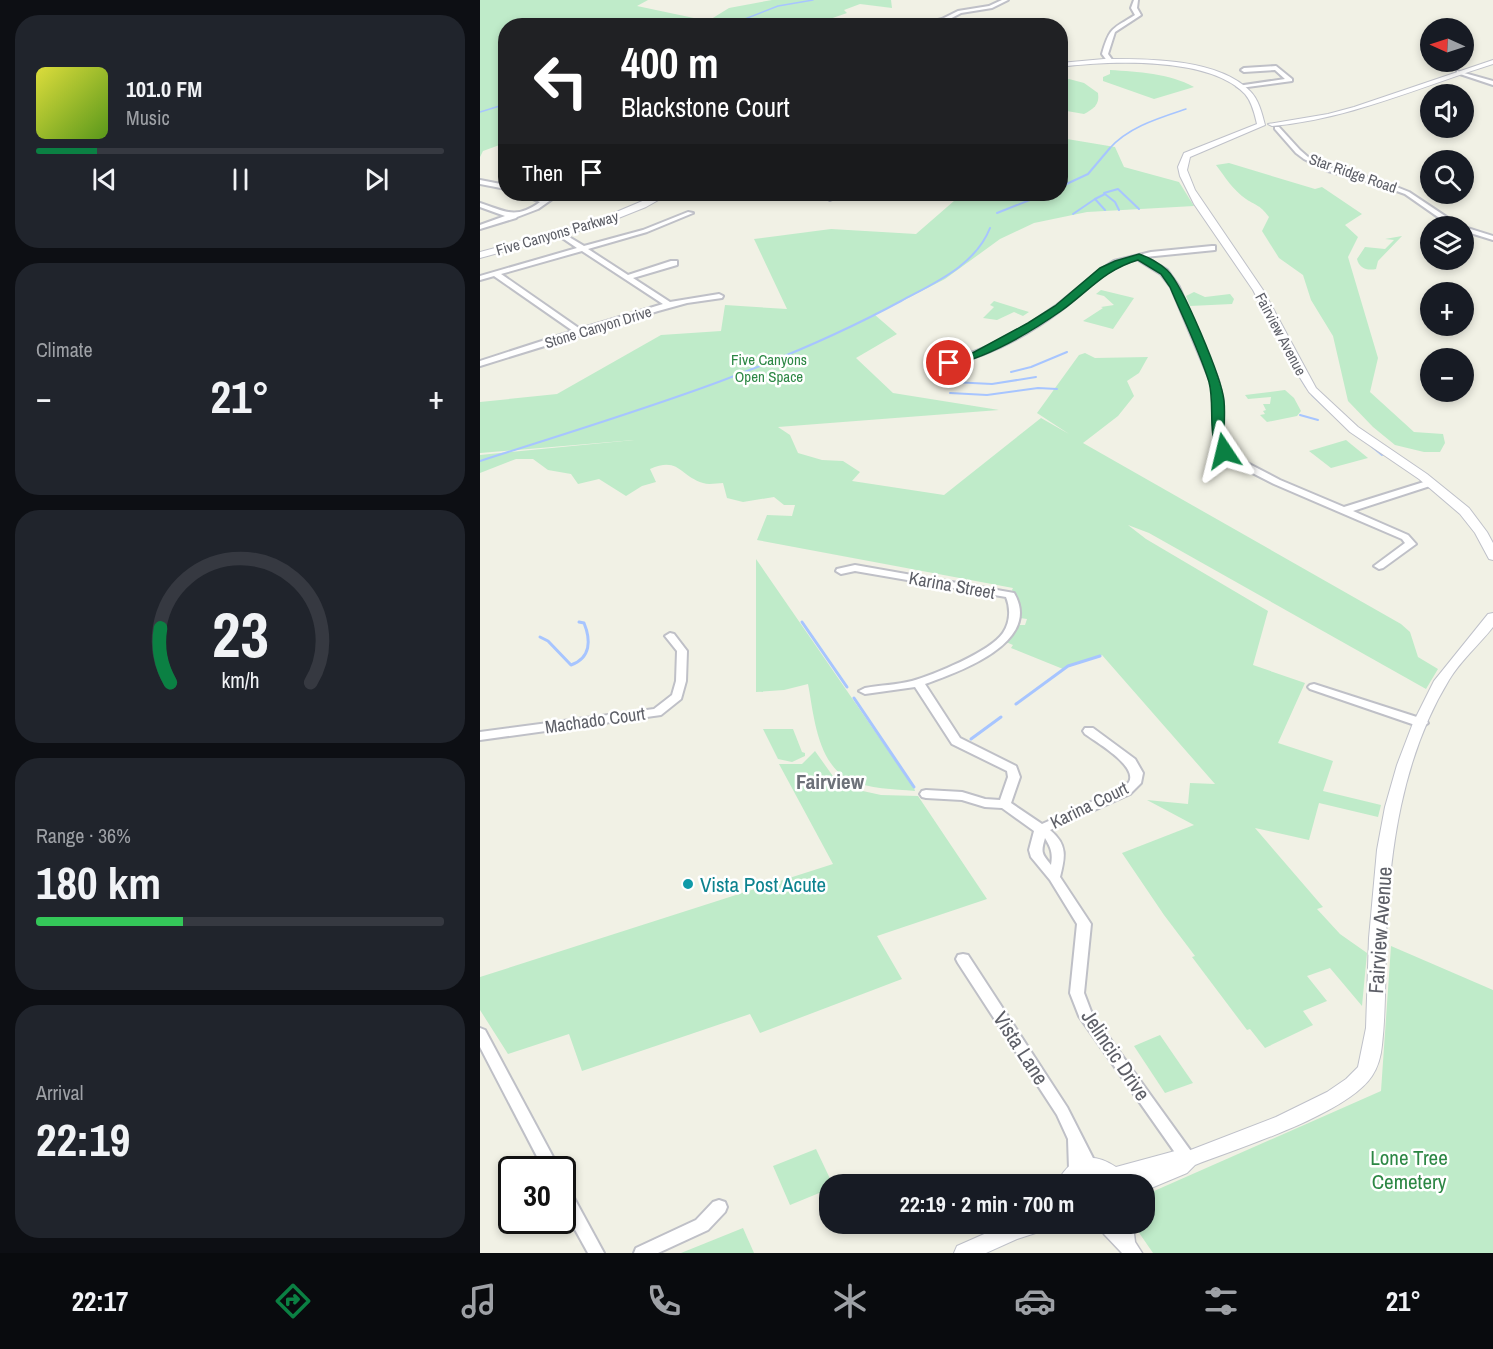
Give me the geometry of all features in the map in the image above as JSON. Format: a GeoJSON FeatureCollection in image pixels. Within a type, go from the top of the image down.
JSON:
{"type":"FeatureCollection","features":[{"type":"Feature","properties":{"kind":"main road"},"geometry":{"type":"LineString","coordinates":[[1068,64],[1110,60],[1153,62],[1195,69],[1227,79],[1240,86],[1251,97],[1268,127]]}},
{"type":"Feature","properties":{"kind":"main road","name":"Fairview Avenue"},"geometry":{"type":"LineString","coordinates":[[1474,68],[1493,62]]}},
{"type":"Feature","properties":{"kind":"main road","name":"Fairview Avenue"},"geometry":{"type":"LineString","coordinates":[[1459,72],[1352,110],[1268,127],[1187,155],[1182,165],[1186,180],[1259,291],[1307,384],[1336,414],[1361,435],[1430,483],[1464,510],[1486,537],[1493,556]]}},
{"type":"Feature","properties":{"kind":"main road","name":"Five Canyons Parkway"},"geometry":{"type":"LineString","coordinates":[[558,233],[602,220],[644,201]]}},
{"type":"Feature","properties":{"kind":"main road","name":"Five Canyons Parkway"},"geometry":{"type":"LineString","coordinates":[[480,254],[615,217],[649,201]]}},
{"type":"Feature","properties":{"kind":"main road","name":"Fairview Avenue"},"geometry":{"type":"LineString","coordinates":[[1134,1174],[1175,1159],[1188,1159],[1320,1105],[1349,1087],[1365,1072],[1372,1050],[1375,1028],[1379,895],[1390,813],[1399,776],[1442,680],[1493,617]]}},
{"type":"Feature","properties":{"kind":"main road","name":"Fairview Avenue"},"geometry":{"type":"LineString","coordinates":[[1155,1177],[1180,1167],[1188,1159]]}},
{"type":"Feature","properties":{"kind":"main road"},"geometry":{"type":"LineString","coordinates":[[1077,1173],[1103,1168],[1110,1174]]}},
{"type":"Feature","properties":{"kind":"main road"},"geometry":{"type":"LineString","coordinates":[[964,1253],[1004,1234]]}},
{"type":"Feature","properties":{"kind":"street"},"geometry":{"type":"LineString","coordinates":[[948,18],[960,12],[1006,0]]}},
{"type":"Feature","properties":{"kind":"street"},"geometry":{"type":"LineString","coordinates":[[1110,60],[1105,54],[1111,33],[1115,27],[1138,15],[1134,8],[1136,0]]}},
{"type":"Feature","properties":{"kind":"street"},"geometry":{"type":"LineString","coordinates":[[1240,86],[1290,80],[1280,69],[1244,70]]}},
{"type":"Feature","properties":{"kind":"street"},"geometry":{"type":"LineString","coordinates":[[1459,72],[1493,83]]}},
{"type":"Feature","properties":{"kind":"street","name":"Star Ridge Road"},"geometry":{"type":"LineString","coordinates":[[1268,127],[1306,158],[1327,167],[1397,188],[1416,198],[1438,216]]}},
{"type":"Feature","properties":{"kind":"street"},"geometry":{"type":"LineString","coordinates":[[480,182],[498,186]]}},
{"type":"Feature","properties":{"kind":"street"},"geometry":{"type":"LineString","coordinates":[[480,227],[514,217],[546,201]]}},
{"type":"Feature","properties":{"kind":"street"},"geometry":{"type":"LineString","coordinates":[[480,205],[514,217]]}},
{"type":"Feature","properties":{"kind":"street"},"geometry":{"type":"LineString","coordinates":[[480,278],[645,231],[690,213]]}},
{"type":"Feature","properties":{"kind":"street"},"geometry":{"type":"LineString","coordinates":[[1474,232],[1493,238]]}},
{"type":"Feature","properties":{"kind":"street"},"geometry":{"type":"LineString","coordinates":[[558,233],[669,305]]}},
{"type":"Feature","properties":{"kind":"street"},"geometry":{"type":"LineString","coordinates":[[949,363],[970,358],[1032,325],[1058,308],[1103,270],[1118,263],[1165,251],[1212,248]]}},
{"type":"Feature","properties":{"kind":"street"},"geometry":{"type":"LineString","coordinates":[[1139,257],[1164,272],[1175,287],[1214,380],[1219,400],[1219,441],[1226,456],[1277,482],[1405,537],[1411,544],[1379,566]]}},
{"type":"Feature","properties":{"kind":"street"},"geometry":{"type":"LineString","coordinates":[[627,279],[674,263]]}},
{"type":"Feature","properties":{"kind":"street"},"geometry":{"type":"LineString","coordinates":[[496,274],[579,331]]}},
{"type":"Feature","properties":{"kind":"street","name":"Stone Canyon Drive"},"geometry":{"type":"LineString","coordinates":[[480,364],[579,331],[669,305],[719,296]]}},
{"type":"Feature","properties":{"kind":"street"},"geometry":{"type":"LineString","coordinates":[[480,351],[492,360]]}},
{"type":"Feature","properties":{"kind":"street"},"geometry":{"type":"LineString","coordinates":[[1346,510],[1430,483]]}},
{"type":"Feature","properties":{"kind":"street","name":"Karina Street"},"geometry":{"type":"LineString","coordinates":[[841,571],[855,568],[1010,595],[1014,603],[1013,623],[1004,638],[946,672],[918,682],[865,691]]}},
{"type":"Feature","properties":{"kind":"street","name":"Machado Court"},"geometry":{"type":"LineString","coordinates":[[480,736],[657,712],[677,697],[681,681],[682,651],[670,636]]}},
{"type":"Feature","properties":{"kind":"street"},"geometry":{"type":"LineString","coordinates":[[918,682],[956,741],[1012,769],[1014,777],[1005,804]]}},
{"type":"Feature","properties":{"kind":"street"},"geometry":{"type":"LineString","coordinates":[[1314,687],[1422,723]]}},
{"type":"Feature","properties":{"kind":"street","name":"Karina Court"},"geometry":{"type":"LineString","coordinates":[[1041,829],[1126,791],[1135,783],[1137,773],[1131,762],[1089,730]]}},
{"type":"Feature","properties":{"kind":"street"},"geometry":{"type":"LineString","coordinates":[[926,794],[962,796],[986,803],[1005,804],[1049,835],[1056,845],[1059,856],[1054,877]]}},
{"type":"Feature","properties":{"kind":"street"},"geometry":{"type":"LineString","coordinates":[[1041,829],[1037,846],[1056,845]]}},
{"type":"Feature","properties":{"kind":"street","name":"Jelincic Drive"},"geometry":{"type":"LineString","coordinates":[[1037,846],[1037,856],[1054,877],[1084,924],[1077,993],[1086,1016],[1188,1159]]}},
{"type":"Feature","properties":{"kind":"street","name":"Vista Lane"},"geometry":{"type":"LineString","coordinates":[[963,959],[1062,1111],[1075,1140],[1077,1173]]}},
{"type":"Feature","properties":{"kind":"street"},"geometry":{"type":"LineString","coordinates":[[480,1034],[545,1156]]}},
{"type":"Feature","properties":{"kind":"street"},"geometry":{"type":"LineString","coordinates":[[642,1253],[702,1225],[719,1207]]}},
{"type":"Feature","properties":{"kind":"street"},"geometry":{"type":"LineString","coordinates":[[576,1216],[596,1253]]}},
{"type":"Feature","properties":{"kind":"street"},"geometry":{"type":"LineString","coordinates":[[1113,1234],[1130,1248]]}},
{"type":"Feature","properties":{"kind":"green space"},"geometry":{"type":"Polygon","coordinates":[[[480,0],[648,0],[637,6],[694,18],[498,18],[498,146],[483,151],[480,157],[480,0]]]}},
{"type":"Feature","properties":{"kind":"green space"},"geometry":{"type":"Polygon","coordinates":[[[772,0],[891,0],[892,8],[860,4],[844,10],[847,13],[833,18],[713,18],[729,8],[772,0]]]}},
{"type":"Feature","properties":{"kind":"green space"},"geometry":{"type":"Polygon","coordinates":[[[1110,70],[1164,76],[1194,87],[1154,99],[1103,81],[1103,77],[1110,74],[1110,70]]]}},
{"type":"Feature","properties":{"kind":"green space"},"geometry":{"type":"Polygon","coordinates":[[[1068,79],[1084,83],[1098,93],[1097,104],[1084,114],[1068,111],[1068,79]]]}},
{"type":"Feature","properties":{"kind":"green space","name":"Five Canyons Open Space"},"geometry":{"type":"Polygon","coordinates":[[[1068,139],[1115,147],[1124,167],[1179,182],[1194,206],[1087,212],[1034,223],[1000,239],[945,279],[875,315],[897,334],[856,358],[893,393],[999,410],[778,427],[790,435],[798,453],[822,460],[843,461],[860,472],[852,481],[944,495],[1041,418],[1069,434],[1037,413],[1079,355],[1085,353],[1095,358],[1148,357],[1139,373],[1127,381],[1134,396],[1118,416],[1083,443],[1401,624],[1410,632],[1418,657],[1438,669],[1426,689],[1149,533],[1128,525],[1146,539],[1268,611],[1253,665],[1305,683],[1278,743],[1333,761],[1323,791],[1381,805],[1378,817],[1319,803],[1309,840],[1255,828],[1323,907],[1317,909],[1340,934],[1367,953],[1362,1006],[1330,968],[1307,976],[1327,1001],[1303,1011],[1313,1025],[1265,1048],[1250,1029],[1247,1030],[1192,957],[1195,956],[1122,853],[1194,825],[1147,800],[1188,804],[1190,783],[1215,784],[1102,655],[1063,669],[1011,648],[1013,645],[1006,642],[1018,625],[1025,625],[1027,619],[1020,618],[1019,601],[1013,588],[757,540],[767,515],[792,516],[795,505],[784,505],[774,497],[743,502],[727,498],[723,483],[703,483],[673,466],[650,469],[656,482],[642,486],[626,496],[599,479],[578,484],[571,474],[548,470],[533,459],[516,459],[480,473],[480,455],[634,440],[480,453],[480,402],[557,394],[661,335],[721,331],[725,305],[787,309],[754,239],[831,229],[916,234],[954,201],[1068,201],[1068,139]]]}},
{"type":"Feature","properties":{"kind":"green space"},"geometry":{"type":"Polygon","coordinates":[[[1229,163],[1315,189],[1322,187],[1362,214],[1345,225],[1358,237],[1348,257],[1378,358],[1370,392],[1414,432],[1443,434],[1445,443],[1440,452],[1424,452],[1395,445],[1373,427],[1348,401],[1333,336],[1311,300],[1303,275],[1279,258],[1262,231],[1269,217],[1237,192],[1216,165],[1229,163]]]}},
{"type":"Feature","properties":{"kind":"green space"},"geometry":{"type":"Polygon","coordinates":[[[1402,236],[1378,261],[1376,269],[1370,270],[1360,265],[1357,259],[1365,247],[1385,249],[1394,240],[1385,239],[1402,236]]]}},
{"type":"Feature","properties":{"kind":"green space"},"geometry":{"type":"Polygon","coordinates":[[[1101,290],[1134,298],[1113,329],[1083,321],[1103,308],[1101,307],[1114,305],[1104,296],[1096,294],[1101,290]]]}},
{"type":"Feature","properties":{"kind":"green space"},"geometry":{"type":"Polygon","coordinates":[[[1194,292],[1205,297],[1230,294],[1234,299],[1232,304],[1190,306],[1186,296],[1194,292]]]}},
{"type":"Feature","properties":{"kind":"green space"},"geometry":{"type":"Polygon","coordinates":[[[994,301],[1029,312],[1023,316],[1014,312],[997,320],[983,318],[994,307],[990,305],[994,301]]]}},
{"type":"Feature","properties":{"kind":"green space"},"geometry":{"type":"Polygon","coordinates":[[[1285,390],[1294,398],[1301,411],[1297,416],[1267,422],[1260,415],[1265,414],[1263,404],[1270,404],[1271,397],[1248,399],[1245,395],[1285,390]]]}},
{"type":"Feature","properties":{"kind":"green space"},"geometry":{"type":"Polygon","coordinates":[[[1346,440],[1368,458],[1331,468],[1309,451],[1346,440]]]}},
{"type":"Feature","properties":{"kind":"green space"},"geometry":{"type":"Polygon","coordinates":[[[756,559],[915,791],[865,785],[839,773],[830,763],[819,738],[808,684],[784,690],[756,692],[756,559]]]}},
{"type":"Feature","properties":{"kind":"green space"},"geometry":{"type":"Polygon","coordinates":[[[763,729],[793,729],[805,756],[792,762],[778,759],[763,729]]]}},
{"type":"Feature","properties":{"kind":"green space"},"geometry":{"type":"Polygon","coordinates":[[[815,751],[840,786],[881,795],[918,796],[987,899],[877,936],[902,979],[760,1033],[750,1014],[582,1071],[569,1034],[508,1054],[480,1010],[480,977],[833,864],[779,764],[802,764],[815,751]]]}},
{"type":"Feature","properties":{"kind":"green space","name":"Lone Tree Cemetery"},"geometry":{"type":"Polygon","coordinates":[[[1391,946],[1493,990],[1493,1253],[1153,1253],[1140,1234],[1155,1234],[1155,1191],[1381,1091],[1391,946]]]}},
{"type":"Feature","properties":{"kind":"green space"},"geometry":{"type":"Polygon","coordinates":[[[1160,1035],[1193,1083],[1165,1093],[1134,1046],[1160,1035]]]}},
{"type":"Feature","properties":{"kind":"green space"},"geometry":{"type":"Polygon","coordinates":[[[816,1149],[828,1174],[819,1174],[819,1193],[790,1205],[773,1166],[816,1149]]]}},
{"type":"Feature","properties":{"kind":"green space"},"geometry":{"type":"Polygon","coordinates":[[[743,1228],[754,1253],[681,1253],[743,1228]]]}},
{"type":"Feature","properties":{"kind":"waterway"},"geometry":{"type":"LineString","coordinates":[[747,18],[778,6],[813,0]]}},
{"type":"Feature","properties":{"kind":"waterway"},"geometry":{"type":"LineString","coordinates":[[480,112],[498,106]]}},
{"type":"Feature","properties":{"kind":"waterway"},"geometry":{"type":"LineString","coordinates":[[1110,148],[1135,129],[1186,109]]}},
{"type":"Feature","properties":{"kind":"waterway"},"geometry":{"type":"LineString","coordinates":[[1068,183],[1088,174],[1110,148]]}},
{"type":"Feature","properties":{"kind":"waterway"},"geometry":{"type":"LineString","coordinates":[[1104,193],[1118,189],[1139,209]]}},
{"type":"Feature","properties":{"kind":"waterway"},"geometry":{"type":"LineString","coordinates":[[1095,199],[1105,194],[1115,202],[1119,210]]}},
{"type":"Feature","properties":{"kind":"waterway"},"geometry":{"type":"LineString","coordinates":[[1073,214],[1095,199]]}},
{"type":"Feature","properties":{"kind":"waterway"},"geometry":{"type":"LineString","coordinates":[[1095,199],[1105,210]]}},
{"type":"Feature","properties":{"kind":"waterway"},"geometry":{"type":"LineString","coordinates":[[997,213],[1027,201]]}},
{"type":"Feature","properties":{"kind":"waterway"},"geometry":{"type":"LineString","coordinates":[[480,461],[694,391],[851,327],[952,272],[974,253],[990,228]]}},
{"type":"Feature","properties":{"kind":"waterway"},"geometry":{"type":"LineString","coordinates":[[1011,372],[1031,367],[1067,352]]}},
{"type":"Feature","properties":{"kind":"waterway"},"geometry":{"type":"LineString","coordinates":[[1291,362],[1306,387]]}},
{"type":"Feature","properties":{"kind":"waterway"},"geometry":{"type":"LineString","coordinates":[[952,382],[992,384],[1036,377]]}},
{"type":"Feature","properties":{"kind":"waterway"},"geometry":{"type":"LineString","coordinates":[[950,393],[987,395],[1038,388],[1057,389]]}},
{"type":"Feature","properties":{"kind":"waterway"},"geometry":{"type":"LineString","coordinates":[[1312,395],[1344,425]]}},
{"type":"Feature","properties":{"kind":"waterway"},"geometry":{"type":"LineString","coordinates":[[1300,415],[1318,420]]}},
{"type":"Feature","properties":{"kind":"waterway"},"geometry":{"type":"LineString","coordinates":[[1371,446],[1382,455]]}},
{"type":"Feature","properties":{"kind":"waterway"},"geometry":{"type":"LineString","coordinates":[[540,637],[548,641],[571,665],[578,662],[588,648],[588,636],[584,623],[579,622]]}},
{"type":"Feature","properties":{"kind":"waterway"},"geometry":{"type":"LineString","coordinates":[[802,622],[847,687]]}},
{"type":"Feature","properties":{"kind":"waterway"},"geometry":{"type":"LineString","coordinates":[[1016,704],[1068,666],[1100,656]]}},
{"type":"Feature","properties":{"kind":"waterway"},"geometry":{"type":"LineString","coordinates":[[854,698],[914,787]]}},
{"type":"Feature","properties":{"kind":"waterway"},"geometry":{"type":"LineString","coordinates":[[971,739],[1001,717]]}},
{"type":"Feature","properties":{"kind":"place","name":"Vista Post Acute"},"geometry":{"type":"Point","coordinates":[688,884]}},
{"type":"Feature","properties":{"kind":"district","name":"Fairview"},"geometry":{"type":"Point","coordinates":[830,781]}},
{"type":"Feature","properties":{"kind":"route"},"geometry":{"type":"LineString","coordinates":[[949,363],[970,358],[1032,325],[1058,308],[1103,270],[1139,257],[1164,272],[1175,287],[1214,380],[1219,400],[1219,441],[1224,451]]}}]}
